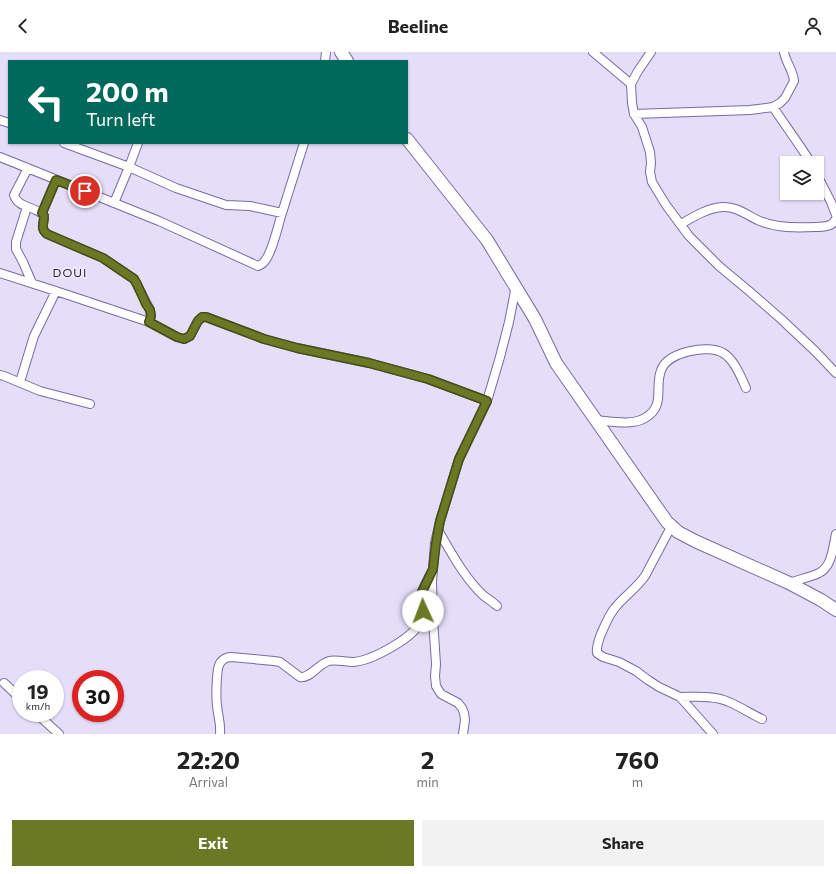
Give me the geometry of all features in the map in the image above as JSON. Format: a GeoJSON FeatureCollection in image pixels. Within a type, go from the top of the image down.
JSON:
{"type":"FeatureCollection","features":[{"type":"Feature","properties":{"kind":"street"},"geometry":{"type":"LineString","coordinates":[[593,52],[631,84]]}},
{"type":"Feature","properties":{"kind":"street"},"geometry":{"type":"LineString","coordinates":[[651,52],[631,84],[634,114],[642,127],[650,152],[650,172],[652,182],[666,205],[689,236],[720,266],[781,319],[836,373]]}},
{"type":"Feature","properties":{"kind":"street"},"geometry":{"type":"LineString","coordinates":[[634,114],[750,110],[773,106],[780,103],[785,98],[794,81],[791,69],[785,59],[784,52]]}},
{"type":"Feature","properties":{"kind":"street"},"geometry":{"type":"LineString","coordinates":[[773,106],[807,156]]}},
{"type":"Feature","properties":{"kind":"street"},"geometry":{"type":"LineString","coordinates":[[408,140],[487,240],[516,286],[556,363],[654,506],[671,527],[695,541],[789,583],[834,606]]}},
{"type":"Feature","properties":{"kind":"street"},"geometry":{"type":"LineString","coordinates":[[67,144],[129,167],[176,188],[226,205],[250,206],[282,213]]}},
{"type":"Feature","properties":{"kind":"street"},"geometry":{"type":"LineString","coordinates":[[114,203],[138,144]]}},
{"type":"Feature","properties":{"kind":"street"},"geometry":{"type":"LineString","coordinates":[[0,157],[159,221],[258,266],[263,264],[267,259],[274,243],[304,144]]}},
{"type":"Feature","properties":{"kind":"street"},"geometry":{"type":"LineString","coordinates":[[28,168],[14,195],[18,202],[42,213]]}},
{"type":"Feature","properties":{"kind":"street"},"geometry":{"type":"LineString","coordinates":[[56,180],[42,213],[44,216],[43,231],[103,258],[134,279],[150,310],[151,316],[149,322]]}},
{"type":"Feature","properties":{"kind":"street"},"geometry":{"type":"LineString","coordinates":[[824,188],[832,202],[836,215]]}},
{"type":"Feature","properties":{"kind":"street"},"geometry":{"type":"LineString","coordinates":[[27,207],[16,242],[16,249],[32,283]]}},
{"type":"Feature","properties":{"kind":"street"},"geometry":{"type":"LineString","coordinates":[[681,224],[697,214],[723,207],[733,208],[761,222],[775,226],[804,228],[828,226],[836,219]]}},
{"type":"Feature","properties":{"kind":"street"},"geometry":{"type":"LineString","coordinates":[[0,273],[149,322],[177,337],[184,339],[190,336],[198,321],[202,317],[206,317],[264,339],[297,348],[369,363],[428,379],[487,401]]}},
{"type":"Feature","properties":{"kind":"street"},"geometry":{"type":"LineString","coordinates":[[462,734],[465,720],[462,708],[441,694],[436,686],[432,581],[436,543],[440,521],[459,459],[487,401],[508,329],[516,286]]}},
{"type":"Feature","properties":{"kind":"street"},"geometry":{"type":"LineString","coordinates":[[20,382],[34,336],[56,291]]}},
{"type":"Feature","properties":{"kind":"street"},"geometry":{"type":"LineString","coordinates":[[596,420],[636,422],[644,419],[652,413],[657,405],[661,369],[665,363],[674,357],[700,349],[722,352],[727,356],[736,368],[746,388]]}},
{"type":"Feature","properties":{"kind":"street"},"geometry":{"type":"LineString","coordinates":[[0,375],[40,391],[90,404]]}},
{"type":"Feature","properties":{"kind":"street"},"geometry":{"type":"LineString","coordinates":[[671,527],[640,584],[614,608],[607,620],[596,650],[599,655],[619,662],[636,671],[653,684],[680,697],[713,734]]}},
{"type":"Feature","properties":{"kind":"street"},"geometry":{"type":"LineString","coordinates":[[438,530],[458,564],[484,596],[497,606]]}},
{"type":"Feature","properties":{"kind":"street"},"geometry":{"type":"LineString","coordinates":[[789,583],[819,574],[824,570],[830,560],[836,534]]}},
{"type":"Feature","properties":{"kind":"street"},"geometry":{"type":"LineString","coordinates":[[220,734],[221,726],[217,706],[218,675],[219,666],[222,660],[231,657],[280,662],[302,678],[306,677],[328,662],[360,661],[380,653],[406,638],[418,627],[423,611],[420,600],[421,594],[433,569]]}},
{"type":"Feature","properties":{"kind":"street"},"geometry":{"type":"LineString","coordinates":[[4,684],[12,691]]}},
{"type":"Feature","properties":{"kind":"street"},"geometry":{"type":"LineString","coordinates":[[680,697],[710,698],[728,701],[762,719]]}},
{"type":"Feature","properties":{"kind":"street"},"geometry":{"type":"LineString","coordinates":[[46,722],[59,734]]}},
{"type":"Feature","properties":{"kind":"district","name":"DOUI"},"geometry":{"type":"Point","coordinates":[70,273]}},
{"type":"Feature","properties":{"kind":"route"},"geometry":{"type":"LineString","coordinates":[[85,191],[56,180],[42,213],[44,216],[43,231],[92,252],[128,274],[134,279],[150,310],[151,316],[149,322],[177,337],[184,339],[190,336],[198,321],[202,317],[206,317],[264,339],[297,348],[369,363],[428,379],[487,401],[459,459],[440,521],[433,569],[421,594],[420,600],[423,611]]}}]}
